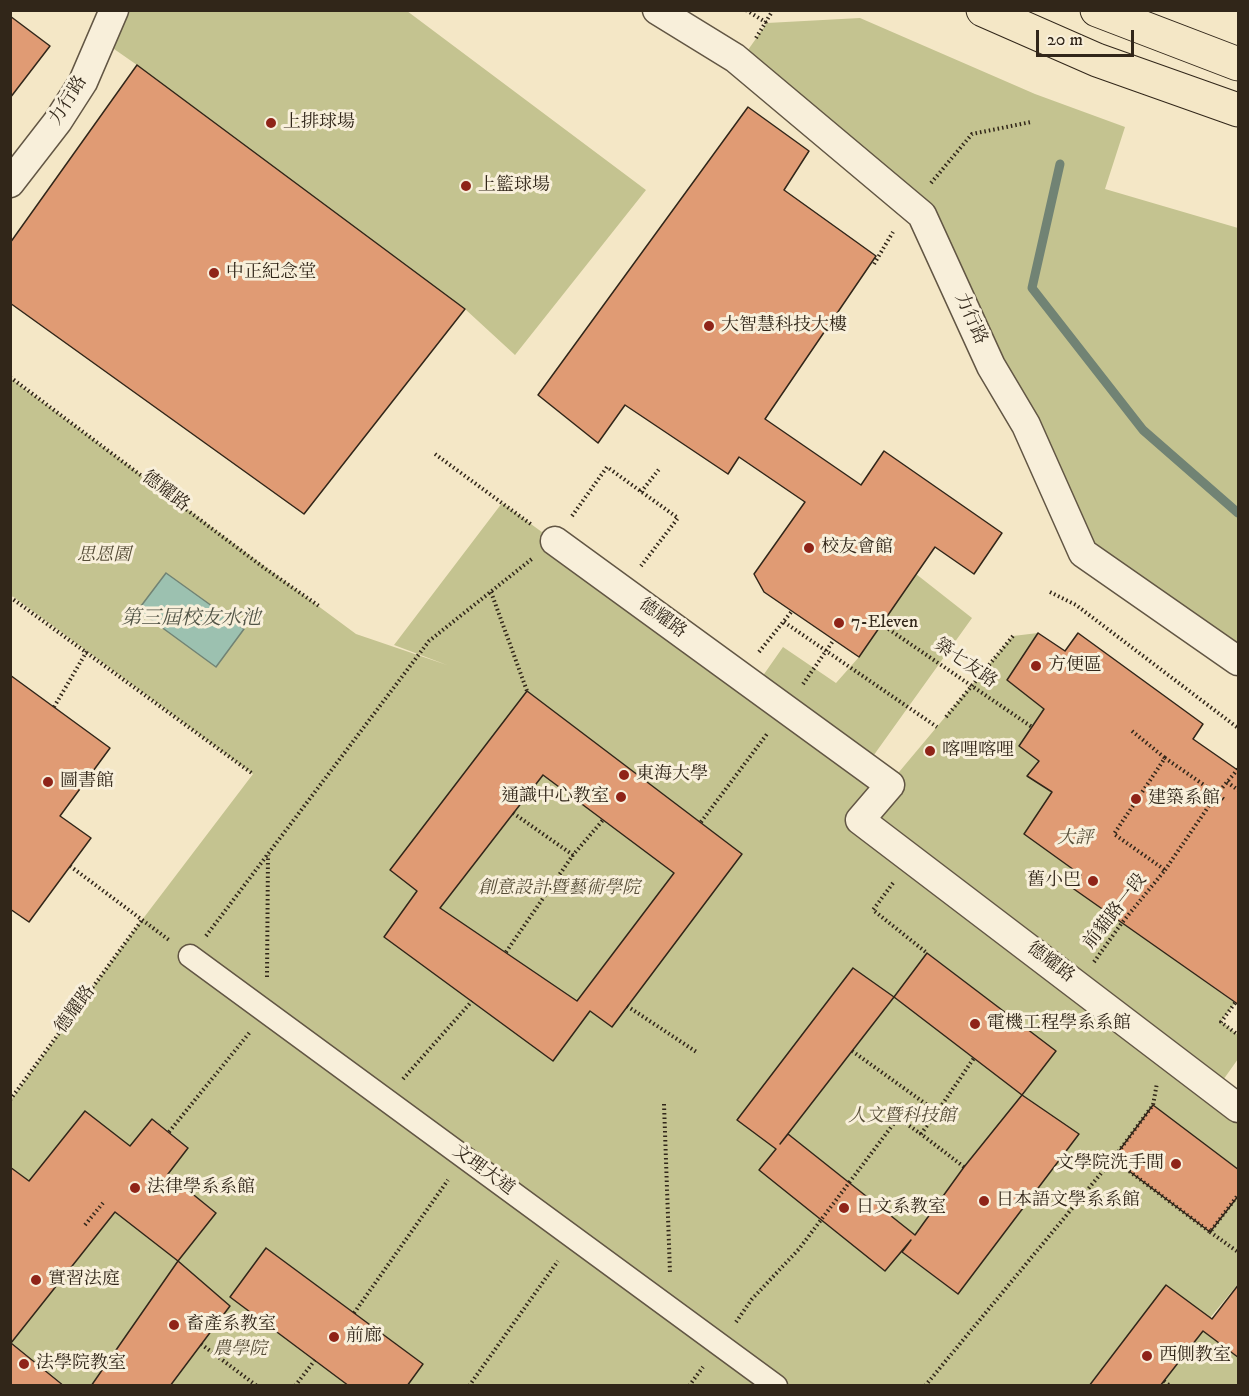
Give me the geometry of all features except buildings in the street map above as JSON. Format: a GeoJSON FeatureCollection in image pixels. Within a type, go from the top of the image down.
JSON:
{"type":"FeatureCollection","features":[{"type":"Feature","properties":{"kind":"main road"},"geometry":{"type":"LineString","coordinates":[[983,10],[1097,60],[1239,110]]}},
{"type":"Feature","properties":{"kind":"main road"},"geometry":{"type":"LineString","coordinates":[[1097,10],[1239,64]]}},
{"type":"Feature","properties":{"kind":"street","name":"力行路"},"geometry":{"type":"LineString","coordinates":[[10,183],[58,121],[83,82],[114,10]]}},
{"type":"Feature","properties":{"kind":"street","name":"力行路"},"geometry":{"type":"LineString","coordinates":[[657,10],[735,58],[922,215],[991,366],[1026,425],[1083,553],[1239,661]]}},
{"type":"Feature","properties":{"kind":"street","name":"德耀路"},"geometry":{"type":"LineString","coordinates":[[555,541],[890,784],[860,820],[1239,1108]]}},
{"type":"Feature","properties":{"kind":"street","name":"文理大道"},"geometry":{"type":"LineString","coordinates":[[190,956],[776,1386]]}},
{"type":"Feature","properties":{"kind":"path"},"geometry":{"type":"LineString","coordinates":[[746,10],[766,23]]}},
{"type":"Feature","properties":{"kind":"path"},"geometry":{"type":"LineString","coordinates":[[929,186],[972,134],[1031,122]]}},
{"type":"Feature","properties":{"kind":"path"},"geometry":{"type":"LineString","coordinates":[[874,264],[895,229]]}},
{"type":"Feature","properties":{"kind":"path","name":"德耀路"},"geometry":{"type":"LineString","coordinates":[[10,377],[263,567],[320,606]]}},
{"type":"Feature","properties":{"kind":"path"},"geometry":{"type":"LineString","coordinates":[[435,454],[555,541]]}},
{"type":"Feature","properties":{"kind":"path"},"geometry":{"type":"LineString","coordinates":[[190,956],[429,641],[555,541],[607,467],[678,518],[622,590]]}},
{"type":"Feature","properties":{"kind":"path"},"geometry":{"type":"LineString","coordinates":[[641,492],[660,468]]}},
{"type":"Feature","properties":{"kind":"path"},"geometry":{"type":"LineString","coordinates":[[491,592],[527,691]]}},
{"type":"Feature","properties":{"kind":"path"},"geometry":{"type":"LineString","coordinates":[[1050,592],[1076,605],[1239,728]]}},
{"type":"Feature","properties":{"kind":"path"},"geometry":{"type":"LineString","coordinates":[[10,597],[253,774]]}},
{"type":"Feature","properties":{"kind":"path"},"geometry":{"type":"LineString","coordinates":[[739,676],[792,611]]}},
{"type":"Feature","properties":{"kind":"path"},"geometry":{"type":"LineString","coordinates":[[784,622],[937,727]]}},
{"type":"Feature","properties":{"kind":"path","name":"築七友路"},"geometry":{"type":"LineString","coordinates":[[882,624],[1032,727]]}},
{"type":"Feature","properties":{"kind":"path"},"geometry":{"type":"LineString","coordinates":[[946,717],[1013,636]]}},
{"type":"Feature","properties":{"kind":"path"},"geometry":{"type":"LineString","coordinates":[[701,822],[833,641]]}},
{"type":"Feature","properties":{"kind":"path"},"geometry":{"type":"LineString","coordinates":[[54,707],[87,651]]}},
{"type":"Feature","properties":{"kind":"path"},"geometry":{"type":"LineString","coordinates":[[1132,731],[1165,758],[1226,801]]}},
{"type":"Feature","properties":{"kind":"path","name":"前貓路一段"},"geometry":{"type":"LineString","coordinates":[[1077,984],[1121,924],[1165,870],[1114,834],[1165,758]]}},
{"type":"Feature","properties":{"kind":"path"},"geometry":{"type":"LineString","coordinates":[[1165,870],[1217,794],[1239,769]]}},
{"type":"Feature","properties":{"kind":"path"},"geometry":{"type":"LineString","coordinates":[[1227,781],[1239,790]]}},
{"type":"Feature","properties":{"kind":"path"},"geometry":{"type":"LineString","coordinates":[[513,813],[573,855]]}},
{"type":"Feature","properties":{"kind":"path"},"geometry":{"type":"LineString","coordinates":[[506,952],[573,855],[603,820]]}},
{"type":"Feature","properties":{"kind":"path"},"geometry":{"type":"LineString","coordinates":[[169,1132],[266,1012],[268,854]]}},
{"type":"Feature","properties":{"kind":"path"},"geometry":{"type":"LineString","coordinates":[[912,859],[873,910],[927,953]]}},
{"type":"Feature","properties":{"kind":"path","name":"德耀路"},"geometry":{"type":"LineString","coordinates":[[10,1100],[142,920],[70,866]]}},
{"type":"Feature","properties":{"kind":"path"},"geometry":{"type":"LineString","coordinates":[[419,1060],[472,1001]]}},
{"type":"Feature","properties":{"kind":"path"},"geometry":{"type":"LineString","coordinates":[[1235,1003],[1221,1022],[1239,1035]]}},
{"type":"Feature","properties":{"kind":"path"},"geometry":{"type":"LineString","coordinates":[[627,1006],[698,1053]]}},
{"type":"Feature","properties":{"kind":"path"},"geometry":{"type":"LineString","coordinates":[[925,1386],[1113,1159],[1153,1105],[1163,1050]]}},
{"type":"Feature","properties":{"kind":"path"},"geometry":{"type":"LineString","coordinates":[[852,1051],[937,1112]]}},
{"type":"Feature","properties":{"kind":"path"},"geometry":{"type":"LineString","coordinates":[[921,1134],[974,1058]]}},
{"type":"Feature","properties":{"kind":"path"},"geometry":{"type":"LineString","coordinates":[[664,1104],[667,1237],[671,1284],[679,1315]]}},
{"type":"Feature","properties":{"kind":"path"},"geometry":{"type":"LineString","coordinates":[[720,1345],[752,1299],[799,1249],[898,1118],[964,1167]]}},
{"type":"Feature","properties":{"kind":"path"},"geometry":{"type":"LineString","coordinates":[[354,1313],[465,1158]]}},
{"type":"Feature","properties":{"kind":"path"},"geometry":{"type":"LineString","coordinates":[[1113,1159],[1239,1252]]}},
{"type":"Feature","properties":{"kind":"path"},"geometry":{"type":"LineString","coordinates":[[1210,1232],[1239,1196]]}},
{"type":"Feature","properties":{"kind":"path"},"geometry":{"type":"LineString","coordinates":[[85,1225],[103,1203]]}},
{"type":"Feature","properties":{"kind":"path"},"geometry":{"type":"LineString","coordinates":[[469,1386],[574,1238]]}},
{"type":"Feature","properties":{"kind":"path"},"geometry":{"type":"LineString","coordinates":[[201,1344],[257,1386]]}},
{"type":"Feature","properties":{"kind":"path"},"geometry":{"type":"LineString","coordinates":[[295,1386],[315,1360]]}},
{"type":"Feature","properties":{"kind":"path"},"geometry":{"type":"LineString","coordinates":[[1164,1381],[1170,1386]]}},
{"type":"Feature","properties":{"kind":"green space","name":"上籃球場"},"geometry":{"type":"Polygon","coordinates":[[[112,11],[407,11],[646,190],[515,355],[465,309],[286,181],[137,65],[94,35],[112,11]]]}},
{"type":"Feature","properties":{"kind":"green space"},"geometry":{"type":"Polygon","coordinates":[[[860,18],[1035,94],[1125,127],[1105,189],[1238,228],[1238,661],[1083,553],[922,215],[731,74],[767,23],[860,18]]]}},
{"type":"Feature","properties":{"kind":"green space"},"geometry":{"type":"Polygon","coordinates":[[[10,378],[356,634],[447,665],[394,645],[502,503],[755,687],[783,647],[836,683],[859,657],[916,574],[972,618],[866,766],[889,784],[1013,636],[1038,633],[1007,680],[1045,710],[1019,746],[1039,761],[1028,776],[1111,834],[1072,887],[1235,1003],[1221,1021],[1238,1035],[1238,1059],[1216,1090],[1238,1108],[1238,1170],[1153,1106],[1113,1159],[1210,1232],[1238,1195],[1238,1284],[1210,1318],[1166,1285],[1089,1385],[405,1386],[422,1363],[266,1248],[230,1297],[349,1385],[170,1385],[229,1306],[178,1262],[91,1385],[64,1385],[11,1342],[97,1235],[11,1167],[11,1100],[142,920],[253,774],[11,595],[10,378]],[[527,691],[391,870],[417,891],[384,937],[553,1060],[590,1011],[708,899],[742,854],[527,691]],[[928,953],[894,997],[1023,1095],[1055,1051],[928,953]],[[853,968],[737,1120],[776,1149],[885,1271],[901,1252],[957,1294],[1078,1134],[964,1167],[915,1235],[788,1134],[894,997],[853,968]],[[85,1111],[47,1158],[178,1261],[216,1212],[168,1174],[188,1147],[153,1119],[130,1146],[85,1111]]]}},
{"type":"Feature","properties":{"kind":"green space","name":"創意設計暨藝術學院"},"geometry":{"type":"Polygon","coordinates":[[[543,775],[674,873],[577,1001],[440,908],[543,775]]]}},
{"type":"Feature","properties":{"kind":"green space"},"geometry":{"type":"Polygon","coordinates":[[[1203,1331],[1238,1358],[1238,1385],[1161,1385],[1203,1331]]]}},
{"type":"Feature","properties":{"kind":"water","name":"第三屆校友水池"},"geometry":{"type":"Polygon","coordinates":[[[166,573],[244,629],[216,667],[138,610],[166,573]]]}},
{"type":"Feature","properties":{"kind":"waterway"},"geometry":{"type":"LineString","coordinates":[[1060,164],[1032,288],[1143,430],[1238,513]]}},
{"type":"Feature","properties":{"kind":"place","name":"上排球場"},"geometry":{"type":"Point","coordinates":[271,123]}},
{"type":"Feature","properties":{"kind":"place","name":"上籃球場"},"geometry":{"type":"Point","coordinates":[466,186]}},
{"type":"Feature","properties":{"kind":"place","name":"中正紀念堂"},"geometry":{"type":"Point","coordinates":[214,273]}},
{"type":"Feature","properties":{"kind":"place","name":"大智慧科技大樓"},"geometry":{"type":"Point","coordinates":[709,326]}},
{"type":"Feature","properties":{"kind":"place","name":"校友會館"},"geometry":{"type":"Point","coordinates":[809,548]}},
{"type":"Feature","properties":{"kind":"place","name":"7-Eleven"},"geometry":{"type":"Point","coordinates":[839,623]}},
{"type":"Feature","properties":{"kind":"place","name":"方便區"},"geometry":{"type":"Point","coordinates":[1036,666]}},
{"type":"Feature","properties":{"kind":"place","name":"喀哩喀哩"},"geometry":{"type":"Point","coordinates":[930,751]}},
{"type":"Feature","properties":{"kind":"place","name":"東海大學"},"geometry":{"type":"Point","coordinates":[624,775]}},
{"type":"Feature","properties":{"kind":"place","name":"圖書館"},"geometry":{"type":"Point","coordinates":[48,782]}},
{"type":"Feature","properties":{"kind":"place","name":"通識中心教室"},"geometry":{"type":"Point","coordinates":[621,797]}},
{"type":"Feature","properties":{"kind":"place","name":"建築系館"},"geometry":{"type":"Point","coordinates":[1136,799]}},
{"type":"Feature","properties":{"kind":"place","name":"舊小巴"},"geometry":{"type":"Point","coordinates":[1093,881]}},
{"type":"Feature","properties":{"kind":"place","name":"電機工程學系系館"},"geometry":{"type":"Point","coordinates":[975,1024]}},
{"type":"Feature","properties":{"kind":"place","name":"文學院洗手間"},"geometry":{"type":"Point","coordinates":[1176,1164]}},
{"type":"Feature","properties":{"kind":"place","name":"法律學系系館"},"geometry":{"type":"Point","coordinates":[135,1188]}},
{"type":"Feature","properties":{"kind":"place","name":"日本語文學系系館"},"geometry":{"type":"Point","coordinates":[984,1201]}},
{"type":"Feature","properties":{"kind":"place","name":"日文系教室"},"geometry":{"type":"Point","coordinates":[844,1208]}},
{"type":"Feature","properties":{"kind":"place","name":"實習法庭"},"geometry":{"type":"Point","coordinates":[36,1280]}},
{"type":"Feature","properties":{"kind":"place","name":"畜產系教室"},"geometry":{"type":"Point","coordinates":[174,1325]}},
{"type":"Feature","properties":{"kind":"place","name":"前廊"},"geometry":{"type":"Point","coordinates":[334,1337]}},
{"type":"Feature","properties":{"kind":"place","name":"西側教室"},"geometry":{"type":"Point","coordinates":[1147,1356]}},
{"type":"Feature","properties":{"kind":"place","name":"法學院教室"},"geometry":{"type":"Point","coordinates":[24,1364]}},
{"type":"Feature","properties":{"kind":"park label","name":"思恩園"},"geometry":{"type":"Point","coordinates":[104,556]}},
{"type":"Feature","properties":{"kind":"park label","name":"大評"},"geometry":{"type":"Point","coordinates":[1075,839]}},
{"type":"Feature","properties":{"kind":"park label","name":"人文暨科技館"},"geometry":{"type":"Point","coordinates":[902,1117]}},
{"type":"Feature","properties":{"kind":"park label","name":"農學院"},"geometry":{"type":"Point","coordinates":[240,1350]}}]}
